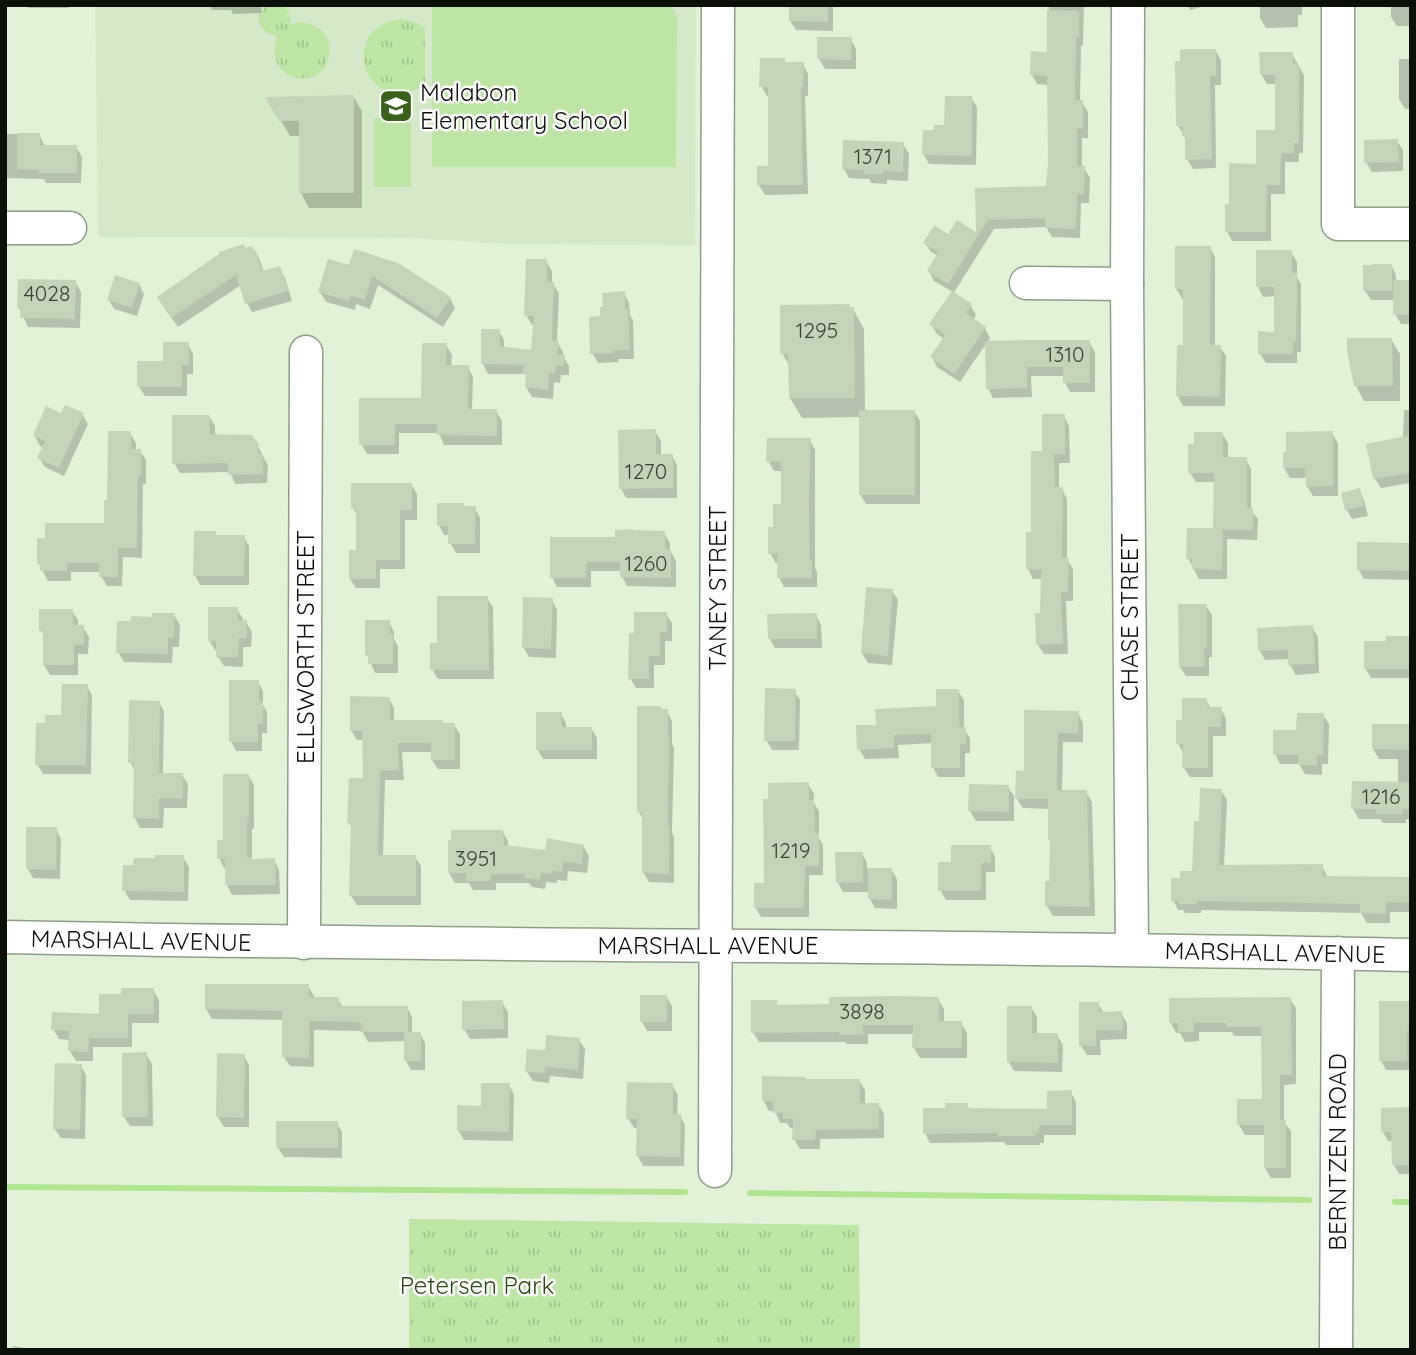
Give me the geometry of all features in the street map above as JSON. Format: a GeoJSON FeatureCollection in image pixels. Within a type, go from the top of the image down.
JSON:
{"type":"FeatureCollection","features":[{"type":"Feature","properties":{"kind":"street","name":"TANEY STREET"},"geometry":{"type":"LineString","coordinates":[[715,1171],[718,5]]}},
{"type":"Feature","properties":{"kind":"street","name":"CHASE STREET"},"geometry":{"type":"LineString","coordinates":[[1128,5],[1127,284],[1132,950]]}},
{"type":"Feature","properties":{"kind":"street"},"geometry":{"type":"LineString","coordinates":[[1338,5],[1338,224],[1411,224]]}},
{"type":"Feature","properties":{"kind":"street"},"geometry":{"type":"LineString","coordinates":[[5,228],[70,228]]}},
{"type":"Feature","properties":{"kind":"street"},"geometry":{"type":"LineString","coordinates":[[1026,283],[1127,284]]}},
{"type":"Feature","properties":{"kind":"street","name":"ELLSWORTH STREET"},"geometry":{"type":"LineString","coordinates":[[303,943],[306,352]]}},
{"type":"Feature","properties":{"kind":"street","name":"MARSHALL AVENUE"},"geometry":{"type":"LineString","coordinates":[[5,937],[303,943],[715,945],[1411,955]]}},
{"type":"Feature","properties":{"kind":"street","name":"BERNTZEN ROAD"},"geometry":{"type":"LineString","coordinates":[[1336,1350],[1338,953]]}},
{"type":"Feature","properties":{"kind":"shaded area","name":"Malabon Elementary School"},"geometry":{"type":"Polygon","coordinates":[[[95,5],[696,5],[695,245],[510,244],[407,238],[98,237],[95,5]]]}},
{"type":"Feature","properties":{"kind":"green space"},"geometry":{"type":"Polygon","coordinates":[[[282,5],[289,13],[290,24],[310,24],[321,30],[327,38],[329,55],[325,67],[317,75],[296,78],[278,65],[275,52],[277,36],[264,30],[259,16],[265,7],[282,5]]]}},
{"type":"Feature","properties":{"kind":"green space"},"geometry":{"type":"Polygon","coordinates":[[[432,5],[671,5],[677,16],[676,167],[432,167],[432,5]]]}},
{"type":"Feature","properties":{"kind":"green space"},"geometry":{"type":"Polygon","coordinates":[[[403,19],[425,28],[425,85],[404,93],[387,91],[374,82],[366,68],[364,52],[369,37],[381,25],[403,19]]]}},
{"type":"Feature","properties":{"kind":"green space"},"geometry":{"type":"Polygon","coordinates":[[[374,118],[411,118],[411,187],[374,187],[374,118]]]}},
{"type":"Feature","properties":{"kind":"green space","name":"Petersen Park"},"geometry":{"type":"Polygon","coordinates":[[[409,1219],[859,1225],[860,1350],[409,1350],[409,1219]]]}},
{"type":"Feature","properties":{"kind":"building"},"geometry":{"type":"Polygon","coordinates":[[[789,5],[828,5],[828,22],[789,21],[789,5]]]}},
{"type":"Feature","properties":{"kind":"building"},"geometry":{"type":"Polygon","coordinates":[[[1047,10],[1079,11],[1075,100],[1083,100],[1083,129],[1077,129],[1077,166],[1085,166],[1084,194],[1077,194],[1076,229],[1045,228],[1045,218],[988,220],[948,284],[927,271],[938,252],[923,243],[934,225],[948,234],[957,220],[976,232],[975,188],[1046,186],[1047,76],[1030,75],[1031,51],[1047,52],[1047,10]]]}},
{"type":"Feature","properties":{"kind":"building"},"geometry":{"type":"Polygon","coordinates":[[[817,37],[852,37],[851,60],[817,59],[817,37]]]}},
{"type":"Feature","properties":{"kind":"building"},"geometry":{"type":"Polygon","coordinates":[[[1216,49],[1216,76],[1210,76],[1212,159],[1185,160],[1185,136],[1182,136],[1182,126],[1176,126],[1175,61],[1180,61],[1180,50],[1216,49]]]}},
{"type":"Feature","properties":{"kind":"building"},"geometry":{"type":"Polygon","coordinates":[[[1259,52],[1293,52],[1293,64],[1299,64],[1299,143],[1294,143],[1294,153],[1281,153],[1280,185],[1267,185],[1266,232],[1225,232],[1225,204],[1229,204],[1229,163],[1256,164],[1256,130],[1275,130],[1275,75],[1260,75],[1259,52]]]}},
{"type":"Feature","properties":{"kind":"building"},"geometry":{"type":"Polygon","coordinates":[[[760,58],[785,58],[785,62],[804,62],[801,87],[803,185],[757,185],[757,166],[768,166],[768,87],[759,87],[760,58]]]}},
{"type":"Feature","properties":{"kind":"building"},"geometry":{"type":"Polygon","coordinates":[[[354,95],[354,193],[299,193],[299,121],[279,121],[265,97],[354,95]]]}},
{"type":"Feature","properties":{"kind":"building"},"geometry":{"type":"Polygon","coordinates":[[[945,96],[972,96],[972,156],[922,155],[923,130],[934,130],[934,125],[944,125],[945,96]]]}},
{"type":"Feature","properties":{"kind":"building"},"geometry":{"type":"Polygon","coordinates":[[[17,133],[40,133],[40,145],[77,145],[77,173],[39,173],[39,170],[17,169],[17,133]]]}},
{"type":"Feature","properties":{"kind":"building"},"geometry":{"type":"Polygon","coordinates":[[[1398,139],[1399,162],[1364,163],[1364,140],[1398,139]]]}},
{"type":"Feature","properties":{"kind":"building"},"geometry":{"type":"Polygon","coordinates":[[[843,140],[904,142],[903,172],[864,174],[864,170],[842,169],[843,140]]]}},
{"type":"Feature","properties":{"kind":"building"},"geometry":{"type":"Polygon","coordinates":[[[244,244],[245,248],[252,246],[255,249],[262,271],[280,266],[288,291],[245,304],[236,275],[171,318],[157,297],[219,252],[244,244]]]}},
{"type":"Feature","properties":{"kind":"building"},"geometry":{"type":"Polygon","coordinates":[[[1175,246],[1211,246],[1210,345],[1221,345],[1220,397],[1176,396],[1177,345],[1183,345],[1183,289],[1175,289],[1175,246]]]}},
{"type":"Feature","properties":{"kind":"building"},"geometry":{"type":"Polygon","coordinates":[[[354,249],[398,263],[451,297],[437,318],[372,276],[365,300],[351,296],[349,301],[318,292],[328,259],[349,265],[354,249]]]}},
{"type":"Feature","properties":{"kind":"building"},"geometry":{"type":"Polygon","coordinates":[[[1256,250],[1292,250],[1292,273],[1297,273],[1296,342],[1293,342],[1293,354],[1258,354],[1258,331],[1274,332],[1274,287],[1256,287],[1256,250]]]}},
{"type":"Feature","properties":{"kind":"building"},"geometry":{"type":"Polygon","coordinates":[[[526,259],[547,259],[547,281],[554,282],[552,340],[559,341],[557,354],[565,355],[564,366],[556,366],[555,374],[549,373],[548,390],[525,387],[524,365],[481,364],[481,329],[500,329],[500,346],[531,350],[534,316],[524,316],[526,259]]]}},
{"type":"Feature","properties":{"kind":"building"},"geometry":{"type":"Polygon","coordinates":[[[1392,264],[1392,291],[1363,291],[1363,265],[1392,264]]]}},
{"type":"Feature","properties":{"kind":"building"},"geometry":{"type":"Polygon","coordinates":[[[115,275],[140,283],[132,308],[107,300],[115,275]]]}},
{"type":"Feature","properties":{"kind":"building"},"geometry":{"type":"Polygon","coordinates":[[[18,279],[76,280],[75,319],[20,318],[21,308],[17,308],[18,279]]]}},
{"type":"Feature","properties":{"kind":"building"},"geometry":{"type":"Polygon","coordinates":[[[1393,280],[1411,280],[1411,315],[1393,315],[1393,280]]]}},
{"type":"Feature","properties":{"kind":"building"},"geometry":{"type":"Polygon","coordinates":[[[625,291],[630,350],[590,354],[589,317],[600,316],[600,307],[603,307],[602,293],[625,291]]]}},
{"type":"Feature","properties":{"kind":"building"},"geometry":{"type":"Polygon","coordinates":[[[952,291],[972,304],[966,313],[986,327],[954,374],[930,357],[945,335],[929,324],[952,291]]]}},
{"type":"Feature","properties":{"kind":"building"},"geometry":{"type":"Polygon","coordinates":[[[850,304],[850,307],[854,307],[855,398],[789,398],[788,354],[780,354],[780,305],[850,304]]]}},
{"type":"Feature","properties":{"kind":"building"},"geometry":{"type":"Polygon","coordinates":[[[1347,338],[1392,338],[1393,386],[1354,386],[1347,338]]]}},
{"type":"Feature","properties":{"kind":"building"},"geometry":{"type":"Polygon","coordinates":[[[1090,340],[1090,383],[1063,383],[1063,367],[1027,367],[1027,388],[986,389],[985,341],[1090,340]]]}},
{"type":"Feature","properties":{"kind":"building"},"geometry":{"type":"Polygon","coordinates":[[[163,342],[189,342],[189,365],[182,365],[182,387],[137,387],[137,361],[163,361],[163,342]]]}},
{"type":"Feature","properties":{"kind":"building"},"geometry":{"type":"Polygon","coordinates":[[[422,343],[447,343],[446,365],[469,365],[468,409],[497,409],[497,436],[437,435],[437,424],[395,424],[395,445],[359,445],[359,398],[421,398],[422,343]]]}},
{"type":"Feature","properties":{"kind":"building"},"geometry":{"type":"Polygon","coordinates":[[[65,405],[84,413],[59,468],[37,458],[45,441],[33,436],[46,406],[61,413],[65,405]]]}},
{"type":"Feature","properties":{"kind":"building"},"geometry":{"type":"Polygon","coordinates":[[[859,410],[915,410],[915,495],[859,495],[859,410]]]}},
{"type":"Feature","properties":{"kind":"building"},"geometry":{"type":"Polygon","coordinates":[[[1042,414],[1065,414],[1065,454],[1054,454],[1055,487],[1063,487],[1062,557],[1069,558],[1068,592],[1061,592],[1063,644],[1036,645],[1035,613],[1040,613],[1041,570],[1026,569],[1026,532],[1031,532],[1031,451],[1042,451],[1042,414]]]}},
{"type":"Feature","properties":{"kind":"building"},"geometry":{"type":"Polygon","coordinates":[[[172,415],[210,415],[210,434],[252,435],[258,443],[258,454],[263,454],[263,474],[228,475],[228,463],[172,464],[172,415]]]}},
{"type":"Feature","properties":{"kind":"building"},"geometry":{"type":"Polygon","coordinates":[[[656,429],[656,454],[673,454],[673,488],[619,489],[618,430],[656,429]]]}},
{"type":"Feature","properties":{"kind":"building"},"geometry":{"type":"Polygon","coordinates":[[[108,431],[131,431],[131,449],[141,449],[137,548],[118,548],[118,577],[99,577],[99,563],[67,563],[67,571],[40,571],[40,563],[37,563],[37,538],[45,538],[45,523],[104,523],[108,431]]]}},
{"type":"Feature","properties":{"kind":"building"},"geometry":{"type":"Polygon","coordinates":[[[1333,431],[1333,486],[1306,487],[1305,468],[1283,468],[1286,432],[1333,431]]]}},
{"type":"Feature","properties":{"kind":"building"},"geometry":{"type":"Polygon","coordinates":[[[1194,432],[1223,432],[1223,457],[1247,457],[1247,508],[1253,508],[1253,530],[1223,530],[1222,570],[1192,569],[1192,559],[1186,559],[1187,528],[1213,528],[1214,473],[1188,473],[1188,444],[1194,444],[1194,432]]]}},
{"type":"Feature","properties":{"kind":"building"},"geometry":{"type":"Polygon","coordinates":[[[1411,435],[1411,473],[1373,479],[1366,444],[1411,435]]]}},
{"type":"Feature","properties":{"kind":"building"},"geometry":{"type":"Polygon","coordinates":[[[767,438],[811,438],[809,504],[812,578],[777,578],[777,554],[768,554],[768,527],[773,527],[773,504],[781,504],[781,462],[766,462],[767,438]]]}},
{"type":"Feature","properties":{"kind":"building"},"geometry":{"type":"Polygon","coordinates":[[[351,483],[412,483],[412,510],[400,510],[400,560],[376,560],[376,579],[349,579],[349,550],[356,550],[356,509],[351,509],[351,483]]]}},
{"type":"Feature","properties":{"kind":"building"},"geometry":{"type":"Polygon","coordinates":[[[1360,488],[1364,506],[1345,510],[1341,493],[1360,488]]]}},
{"type":"Feature","properties":{"kind":"building"},"geometry":{"type":"Polygon","coordinates":[[[437,503],[476,506],[475,544],[448,544],[448,526],[437,526],[437,503]]]}},
{"type":"Feature","properties":{"kind":"building"},"geometry":{"type":"Polygon","coordinates":[[[615,530],[665,531],[665,549],[671,550],[671,578],[620,577],[620,562],[587,562],[586,578],[550,578],[550,537],[615,537],[615,530]]]}},
{"type":"Feature","properties":{"kind":"building"},"geometry":{"type":"Polygon","coordinates":[[[194,531],[216,531],[216,535],[245,535],[244,576],[193,576],[194,531]]]}},
{"type":"Feature","properties":{"kind":"building"},"geometry":{"type":"Polygon","coordinates":[[[1357,542],[1411,543],[1411,571],[1357,570],[1357,542]]]}},
{"type":"Feature","properties":{"kind":"building"},"geometry":{"type":"Polygon","coordinates":[[[866,587],[893,589],[888,656],[861,653],[866,587]]]}},
{"type":"Feature","properties":{"kind":"building"},"geometry":{"type":"Polygon","coordinates":[[[437,596],[488,596],[489,670],[430,670],[430,643],[437,643],[437,596]]]}},
{"type":"Feature","properties":{"kind":"building"},"geometry":{"type":"Polygon","coordinates":[[[523,597],[553,598],[551,649],[522,648],[523,597]]]}},
{"type":"Feature","properties":{"kind":"building"},"geometry":{"type":"Polygon","coordinates":[[[1178,604],[1207,604],[1205,667],[1179,667],[1178,604]]]}},
{"type":"Feature","properties":{"kind":"building"},"geometry":{"type":"Polygon","coordinates":[[[208,607],[238,607],[238,620],[247,620],[247,638],[239,638],[238,657],[216,657],[216,641],[208,641],[208,607]]]}},
{"type":"Feature","properties":{"kind":"building"},"geometry":{"type":"Polygon","coordinates":[[[39,609],[73,609],[73,625],[84,625],[84,645],[74,645],[74,665],[43,665],[43,631],[39,631],[39,609]]]}},
{"type":"Feature","properties":{"kind":"building"},"geometry":{"type":"Polygon","coordinates":[[[634,612],[667,612],[667,632],[660,632],[660,656],[649,656],[649,679],[628,679],[629,633],[634,633],[634,612]]]}},
{"type":"Feature","properties":{"kind":"building"},"geometry":{"type":"Polygon","coordinates":[[[152,613],[175,613],[174,638],[168,638],[168,654],[116,653],[117,621],[131,621],[131,616],[152,617],[152,613]]]}},
{"type":"Feature","properties":{"kind":"building"},"geometry":{"type":"Polygon","coordinates":[[[817,613],[817,639],[768,639],[767,614],[817,613]]]}},
{"type":"Feature","properties":{"kind":"building"},"geometry":{"type":"Polygon","coordinates":[[[365,620],[390,620],[393,664],[368,664],[368,655],[365,655],[365,620]]]}},
{"type":"Feature","properties":{"kind":"building"},"geometry":{"type":"Polygon","coordinates":[[[1313,625],[1315,664],[1288,665],[1288,650],[1258,651],[1257,628],[1313,625]]]}},
{"type":"Feature","properties":{"kind":"building"},"geometry":{"type":"Polygon","coordinates":[[[1386,636],[1411,636],[1411,669],[1364,669],[1364,641],[1386,641],[1386,636]]]}},
{"type":"Feature","properties":{"kind":"building"},"geometry":{"type":"Polygon","coordinates":[[[229,680],[259,680],[263,724],[258,724],[258,742],[229,742],[229,680]]]}},
{"type":"Feature","properties":{"kind":"building"},"geometry":{"type":"Polygon","coordinates":[[[62,684],[88,684],[86,765],[35,765],[36,723],[45,723],[45,715],[61,715],[62,684]]]}},
{"type":"Feature","properties":{"kind":"building"},"geometry":{"type":"Polygon","coordinates":[[[765,688],[796,689],[795,741],[764,741],[765,688]]]}},
{"type":"Feature","properties":{"kind":"building"},"geometry":{"type":"Polygon","coordinates":[[[936,689],[959,689],[959,723],[960,727],[966,727],[966,744],[960,744],[960,768],[931,768],[931,734],[894,735],[894,748],[857,750],[856,725],[876,725],[875,709],[936,706],[936,689]]]}},
{"type":"Feature","properties":{"kind":"building"},"geometry":{"type":"Polygon","coordinates":[[[350,696],[390,697],[390,720],[443,720],[443,723],[455,723],[455,760],[431,760],[431,743],[398,743],[399,770],[380,771],[378,855],[416,855],[416,896],[349,896],[349,778],[363,778],[362,731],[350,731],[350,696]]]}},
{"type":"Feature","properties":{"kind":"building"},"geometry":{"type":"Polygon","coordinates":[[[1182,698],[1207,698],[1207,707],[1222,707],[1221,727],[1208,727],[1208,768],[1182,768],[1183,744],[1176,744],[1176,720],[1182,720],[1182,698]]]}},
{"type":"Feature","properties":{"kind":"building"},"geometry":{"type":"Polygon","coordinates":[[[129,700],[160,701],[159,773],[183,773],[183,799],[159,798],[159,819],[133,818],[134,763],[128,763],[129,700]]]}},
{"type":"Feature","properties":{"kind":"building"},"geometry":{"type":"Polygon","coordinates":[[[637,706],[661,706],[661,709],[668,709],[669,874],[642,873],[642,812],[637,812],[637,706]]]}},
{"type":"Feature","properties":{"kind":"building"},"geometry":{"type":"Polygon","coordinates":[[[1024,710],[1079,711],[1078,733],[1058,733],[1057,790],[1087,790],[1090,907],[1045,906],[1045,881],[1049,881],[1048,799],[1015,799],[1016,770],[1024,771],[1024,710]]]}},
{"type":"Feature","properties":{"kind":"building"},"geometry":{"type":"Polygon","coordinates":[[[536,712],[562,712],[562,727],[592,727],[592,750],[536,750],[536,712]]]}},
{"type":"Feature","properties":{"kind":"building"},"geometry":{"type":"Polygon","coordinates":[[[1297,713],[1324,713],[1323,755],[1317,755],[1317,766],[1298,765],[1298,755],[1273,755],[1273,730],[1296,730],[1297,713]]]}},
{"type":"Feature","properties":{"kind":"building"},"geometry":{"type":"Polygon","coordinates":[[[1372,724],[1411,724],[1411,750],[1372,749],[1372,724]]]}},
{"type":"Feature","properties":{"kind":"building"},"geometry":{"type":"Polygon","coordinates":[[[223,774],[249,774],[247,857],[275,858],[276,885],[225,885],[225,859],[217,859],[217,840],[223,840],[223,774]]]}},
{"type":"Feature","properties":{"kind":"building"},"geometry":{"type":"Polygon","coordinates":[[[1352,781],[1411,782],[1411,809],[1402,809],[1402,814],[1376,814],[1376,809],[1351,809],[1352,781]]]}},
{"type":"Feature","properties":{"kind":"building"},"geometry":{"type":"Polygon","coordinates":[[[809,782],[809,800],[814,800],[815,833],[819,833],[819,866],[805,866],[804,908],[754,908],[754,883],[764,883],[763,799],[768,799],[768,783],[809,782]]]}},
{"type":"Feature","properties":{"kind":"building"},"geometry":{"type":"Polygon","coordinates":[[[969,784],[1009,785],[1009,812],[968,811],[969,784]]]}},
{"type":"Feature","properties":{"kind":"building"},"geometry":{"type":"Polygon","coordinates":[[[1200,788],[1222,789],[1219,865],[1323,864],[1323,876],[1411,877],[1411,903],[1386,902],[1386,914],[1360,913],[1360,904],[1197,901],[1197,904],[1178,904],[1178,901],[1171,901],[1171,878],[1180,878],[1180,871],[1192,871],[1194,821],[1199,821],[1200,788]]]}},
{"type":"Feature","properties":{"kind":"building"},"geometry":{"type":"Polygon","coordinates":[[[26,827],[57,827],[56,870],[26,869],[26,827]]]}},
{"type":"Feature","properties":{"kind":"building"},"geometry":{"type":"Polygon","coordinates":[[[451,830],[503,830],[504,845],[545,850],[547,838],[584,845],[582,864],[563,862],[562,872],[541,873],[540,880],[524,878],[525,874],[491,874],[491,881],[466,881],[466,873],[448,873],[448,840],[451,840],[451,830]]]}},
{"type":"Feature","properties":{"kind":"building"},"geometry":{"type":"Polygon","coordinates":[[[951,845],[991,845],[991,863],[981,863],[981,891],[938,891],[938,862],[951,862],[951,845]]]}},
{"type":"Feature","properties":{"kind":"building"},"geometry":{"type":"Polygon","coordinates":[[[835,852],[863,852],[863,882],[836,883],[835,852]]]}},
{"type":"Feature","properties":{"kind":"building"},"geometry":{"type":"Polygon","coordinates":[[[155,855],[184,855],[184,892],[122,891],[123,865],[133,865],[134,858],[155,858],[155,855]]]}},
{"type":"Feature","properties":{"kind":"building"},"geometry":{"type":"Polygon","coordinates":[[[868,868],[892,868],[892,900],[868,899],[868,868]]]}},
{"type":"Feature","properties":{"kind":"building"},"geometry":{"type":"Polygon","coordinates":[[[205,984],[309,984],[309,997],[339,997],[339,1006],[408,1006],[408,1032],[421,1032],[421,1061],[404,1061],[404,1032],[361,1032],[361,1022],[310,1021],[309,1058],[282,1057],[282,1011],[205,1009],[205,984]]]}},
{"type":"Feature","properties":{"kind":"building"},"geometry":{"type":"Polygon","coordinates":[[[121,988],[154,988],[154,1014],[128,1014],[128,1038],[89,1038],[88,1052],[68,1051],[69,1031],[51,1030],[52,1012],[99,1014],[99,994],[121,994],[121,988]]]}},
{"type":"Feature","properties":{"kind":"building"},"geometry":{"type":"Polygon","coordinates":[[[640,995],[667,995],[667,1022],[640,1022],[640,995]]]}},
{"type":"Feature","properties":{"kind":"building"},"geometry":{"type":"Polygon","coordinates":[[[829,997],[939,997],[939,1021],[962,1021],[962,1048],[912,1048],[913,1025],[863,1025],[863,1035],[839,1035],[839,1032],[751,1033],[751,1000],[777,1000],[777,1005],[829,1004],[829,997]]]}},
{"type":"Feature","properties":{"kind":"building"},"geometry":{"type":"Polygon","coordinates":[[[1291,997],[1292,1075],[1280,1075],[1280,1120],[1286,1120],[1286,1168],[1264,1168],[1264,1125],[1237,1125],[1237,1099],[1262,1099],[1261,1027],[1194,1023],[1194,1032],[1178,1032],[1178,1023],[1169,1023],[1169,998],[1291,997]]]}},
{"type":"Feature","properties":{"kind":"building"},"geometry":{"type":"Polygon","coordinates":[[[503,1000],[504,1029],[462,1030],[462,1001],[503,1000]]]}},
{"type":"Feature","properties":{"kind":"building"},"geometry":{"type":"Polygon","coordinates":[[[1379,1001],[1411,1001],[1411,1029],[1407,1029],[1407,1061],[1379,1061],[1379,1001]]]}},
{"type":"Feature","properties":{"kind":"building"},"geometry":{"type":"Polygon","coordinates":[[[1079,1002],[1099,1002],[1099,1012],[1122,1011],[1123,1030],[1096,1030],[1096,1046],[1079,1046],[1079,1002]]]}},
{"type":"Feature","properties":{"kind":"building"},"geometry":{"type":"Polygon","coordinates":[[[1007,1006],[1032,1006],[1032,1033],[1058,1033],[1058,1063],[1007,1062],[1007,1006]]]}},
{"type":"Feature","properties":{"kind":"building"},"geometry":{"type":"Polygon","coordinates":[[[546,1035],[580,1038],[578,1070],[545,1067],[545,1073],[525,1072],[527,1049],[545,1050],[546,1035]]]}},
{"type":"Feature","properties":{"kind":"building"},"geometry":{"type":"Polygon","coordinates":[[[147,1052],[148,1117],[122,1117],[122,1053],[147,1052]]]}},
{"type":"Feature","properties":{"kind":"building"},"geometry":{"type":"Polygon","coordinates":[[[217,1053],[245,1054],[244,1118],[216,1117],[217,1053]]]}},
{"type":"Feature","properties":{"kind":"building"},"geometry":{"type":"Polygon","coordinates":[[[55,1063],[82,1064],[80,1130],[53,1129],[55,1063]]]}},
{"type":"Feature","properties":{"kind":"building"},"geometry":{"type":"Polygon","coordinates":[[[762,1076],[860,1079],[860,1103],[879,1103],[879,1129],[816,1130],[815,1140],[792,1140],[793,1119],[783,1119],[783,1113],[773,1113],[773,1101],[762,1101],[762,1076]]]}},
{"type":"Feature","properties":{"kind":"building"},"geometry":{"type":"Polygon","coordinates":[[[627,1082],[673,1083],[673,1114],[681,1114],[680,1157],[636,1156],[637,1119],[626,1119],[627,1082]]]}},
{"type":"Feature","properties":{"kind":"building"},"geometry":{"type":"Polygon","coordinates":[[[481,1083],[510,1083],[509,1132],[457,1131],[457,1105],[481,1106],[481,1083]]]}},
{"type":"Feature","properties":{"kind":"building"},"geometry":{"type":"Polygon","coordinates":[[[1072,1090],[1072,1125],[1039,1125],[1039,1133],[1035,1133],[1035,1136],[998,1136],[998,1133],[923,1134],[923,1108],[945,1108],[945,1103],[968,1103],[968,1108],[1047,1109],[1047,1091],[1072,1090]]]}},
{"type":"Feature","properties":{"kind":"building"},"geometry":{"type":"Polygon","coordinates":[[[1411,1107],[1411,1165],[1392,1165],[1391,1132],[1381,1132],[1381,1108],[1411,1107]]]}},
{"type":"Feature","properties":{"kind":"building"},"geometry":{"type":"Polygon","coordinates":[[[276,1121],[338,1121],[338,1148],[276,1148],[276,1121]]]}},
{"type":"Feature","properties":{"kind":"waterway"},"geometry":{"type":"LineString","coordinates":[[5,1187],[685,1192]]}},
{"type":"Feature","properties":{"kind":"waterway"},"geometry":{"type":"LineString","coordinates":[[750,1193],[1309,1200]]}},
{"type":"Feature","properties":{"kind":"waterway"},"geometry":{"type":"LineString","coordinates":[[1395,1202],[1411,1202]]}},
{"type":"Feature","properties":{"kind":"place","name":"Malabon Elementary School"},"geometry":{"type":"Point","coordinates":[396,106]}}]}
